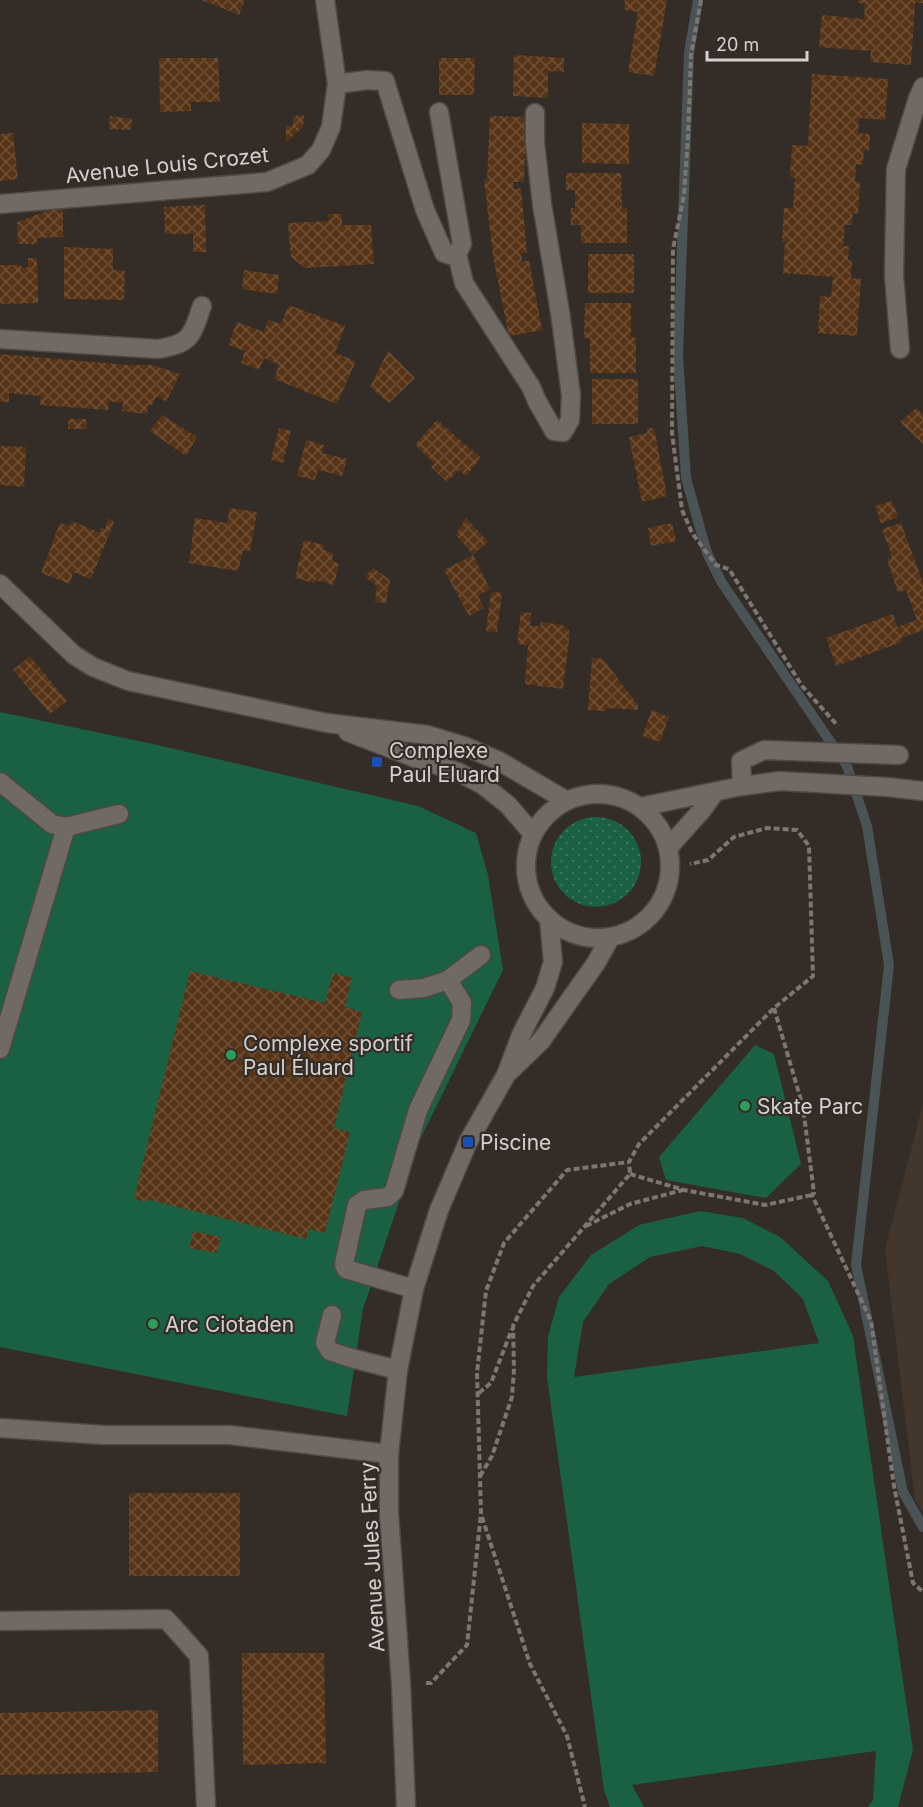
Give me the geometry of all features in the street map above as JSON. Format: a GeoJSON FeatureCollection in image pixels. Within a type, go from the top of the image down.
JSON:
{"type":"FeatureCollection","features":[{"type":"Feature","properties":{"kind":"street","name":"Avenue Louis Crozet"},"geometry":{"type":"LineString","coordinates":[[0,204],[267,182],[308,165],[321,150],[331,127],[337,84],[325,0]]}},
{"type":"Feature","properties":{"kind":"street"},"geometry":{"type":"LineString","coordinates":[[337,84],[367,80],[385,81],[424,210],[444,253],[457,254]]}},
{"type":"Feature","properties":{"kind":"street"},"geometry":{"type":"LineString","coordinates":[[900,349],[894,274],[896,170],[923,87]]}},
{"type":"Feature","properties":{"kind":"street"},"geometry":{"type":"LineString","coordinates":[[439,112],[462,243],[457,254],[464,283],[531,387],[554,431],[563,432],[570,420],[571,395],[542,204],[535,143],[535,113]]}},
{"type":"Feature","properties":{"kind":"street"},"geometry":{"type":"LineString","coordinates":[[0,339],[158,349],[178,346],[192,335],[202,306]]}},
{"type":"Feature","properties":{"kind":"street"},"geometry":{"type":"LineString","coordinates":[[0,584],[74,655],[93,667],[128,681],[327,723],[428,735],[464,746],[499,761],[567,801]]}},
{"type":"Feature","properties":{"kind":"street"},"geometry":{"type":"LineString","coordinates":[[327,723],[415,758],[458,772],[483,785],[508,805],[533,834]]}},
{"type":"Feature","properties":{"kind":"street"},"geometry":{"type":"LineString","coordinates":[[742,786],[741,761],[764,750],[898,755]]}},
{"type":"Feature","properties":{"kind":"street"},"geometry":{"type":"LineString","coordinates":[[0,782],[52,824],[66,827],[119,814]]}},
{"type":"Feature","properties":{"kind":"street"},"geometry":{"type":"LineString","coordinates":[[640,807],[742,786],[780,782],[919,790]]}},
{"type":"Feature","properties":{"kind":"street"},"geometry":{"type":"LineString","coordinates":[[668,848],[715,792]]}},
{"type":"Feature","properties":{"kind":"street"},"geometry":{"type":"LineString","coordinates":[[604,794],[623,797],[640,807],[658,825],[668,848],[671,868],[668,888],[659,906],[646,921],[630,932],[610,938],[594,939],[578,936],[562,929],[549,919],[537,904],[529,887],[526,868],[527,850],[533,834],[553,809],[585,795],[604,794]]}},
{"type":"Feature","properties":{"kind":"street"},"geometry":{"type":"LineString","coordinates":[[0,1049],[66,827]]}},
{"type":"Feature","properties":{"kind":"street","name":"Avenue Jules Ferry"},"geometry":{"type":"LineString","coordinates":[[406,1807],[401,1684],[389,1513],[389,1454],[398,1370],[414,1289],[439,1210],[468,1142],[506,1076],[521,1035],[545,988],[553,962],[549,919]]}},
{"type":"Feature","properties":{"kind":"street","name":"Avenue Jules Ferry"},"geometry":{"type":"LineString","coordinates":[[506,1076],[541,1041],[596,963],[610,938]]}},
{"type":"Feature","properties":{"kind":"street"},"geometry":{"type":"LineString","coordinates":[[399,990],[423,988],[448,980],[481,955]]}},
{"type":"Feature","properties":{"kind":"street"},"geometry":{"type":"LineString","coordinates":[[414,1289],[346,1269],[344,1264],[357,1205],[364,1200],[388,1197],[394,1191],[418,1110],[461,1020],[462,1003],[448,980]]}},
{"type":"Feature","properties":{"kind":"street"},"geometry":{"type":"LineString","coordinates":[[332,1315],[325,1343],[330,1351],[398,1370]]}},
{"type":"Feature","properties":{"kind":"street"},"geometry":{"type":"LineString","coordinates":[[0,1428],[104,1435],[230,1435],[389,1454]]}},
{"type":"Feature","properties":{"kind":"street"},"geometry":{"type":"LineString","coordinates":[[0,1621],[166,1619],[199,1656],[206,1807]]}},
{"type":"Feature","properties":{"kind":"path"},"geometry":{"type":"LineString","coordinates":[[701,0],[691,55],[684,195],[673,249],[672,433],[682,510],[692,533],[716,565],[729,569],[802,686],[838,726]]}},
{"type":"Feature","properties":{"kind":"path"},"geometry":{"type":"LineString","coordinates":[[478,1394],[491,1383],[513,1326],[533,1286],[630,1174],[629,1162],[639,1144],[774,1008],[813,976],[809,846],[797,830],[767,828],[734,837],[708,860],[671,868]]}},
{"type":"Feature","properties":{"kind":"path"},"geometry":{"type":"LineString","coordinates":[[774,1008],[803,1107],[814,1193],[812,1196],[871,1321],[894,1486],[913,1583],[923,1592]]}},
{"type":"Feature","properties":{"kind":"path"},"geometry":{"type":"LineString","coordinates":[[401,1684],[431,1683],[467,1646],[481,1514],[477,1373],[486,1291],[504,1243],[567,1170],[629,1162]]}},
{"type":"Feature","properties":{"kind":"path"},"geometry":{"type":"LineString","coordinates":[[630,1174],[684,1190],[765,1205],[812,1196]]}},
{"type":"Feature","properties":{"kind":"path"},"geometry":{"type":"LineString","coordinates":[[582,1227],[630,1204],[684,1190]]}},
{"type":"Feature","properties":{"kind":"path"},"geometry":{"type":"LineString","coordinates":[[480,1477],[492,1456],[512,1397],[513,1326]]}},
{"type":"Feature","properties":{"kind":"path"},"geometry":{"type":"LineString","coordinates":[[481,1514],[530,1664],[567,1736],[585,1807]]}},
{"type":"Feature","properties":{"kind":"shaded area"},"geometry":{"type":"Polygon","coordinates":[[[923,1104],[923,1513],[915,1500],[885,1249],[923,1104]]]}},
{"type":"Feature","properties":{"kind":"green space","name":"Complexe sportif Paul Éluard"},"geometry":{"type":"Polygon","coordinates":[[[0,712],[153,744],[418,806],[476,833],[488,875],[503,970],[420,1140],[363,1309],[347,1416],[0,1347],[0,712]]]}},
{"type":"Feature","properties":{"kind":"green space"},"geometry":{"type":"Polygon","coordinates":[[[596,817],[621,825],[633,837],[641,862],[633,887],[621,899],[596,907],[571,899],[559,887],[551,862],[559,837],[571,825],[596,817]]]}},
{"type":"Feature","properties":{"kind":"green space","name":"Skate Parc"},"geometry":{"type":"Polygon","coordinates":[[[755,1045],[774,1054],[801,1164],[766,1198],[666,1180],[659,1157],[755,1045]]]}},
{"type":"Feature","properties":{"kind":"green space"},"geometry":{"type":"Polygon","coordinates":[[[700,1211],[743,1218],[780,1237],[828,1281],[853,1336],[913,1750],[898,1807],[868,1807],[873,1800],[876,1751],[632,1785],[644,1807],[610,1807],[604,1790],[547,1377],[548,1337],[559,1297],[591,1255],[639,1225],[700,1211]],[[702,1246],[650,1257],[609,1284],[583,1322],[574,1377],[819,1343],[803,1299],[774,1271],[740,1254],[702,1246]]]}},
{"type":"Feature","properties":{"kind":"building"},"geometry":{"type":"Polygon","coordinates":[[[202,0],[245,0],[239,15],[202,0]]]}},
{"type":"Feature","properties":{"kind":"building"},"geometry":{"type":"Polygon","coordinates":[[[625,0],[667,0],[654,76],[628,72],[638,12],[624,10],[625,0]]]}},
{"type":"Feature","properties":{"kind":"building"},"geometry":{"type":"Polygon","coordinates":[[[858,0],[923,0],[923,3],[915,3],[911,65],[870,62],[871,51],[819,47],[822,15],[864,19],[865,4],[858,3],[858,0]]]}},
{"type":"Feature","properties":{"kind":"building"},"geometry":{"type":"Polygon","coordinates":[[[514,55],[564,58],[564,72],[548,71],[548,98],[513,96],[514,55]]]}},
{"type":"Feature","properties":{"kind":"building"},"geometry":{"type":"Polygon","coordinates":[[[159,58],[218,58],[220,102],[191,102],[191,111],[160,112],[159,58]]]}},
{"type":"Feature","properties":{"kind":"building"},"geometry":{"type":"Polygon","coordinates":[[[439,58],[475,58],[474,95],[439,95],[439,58]]]}},
{"type":"Feature","properties":{"kind":"building"},"geometry":{"type":"Polygon","coordinates":[[[812,74],[888,79],[885,120],[859,118],[858,133],[870,134],[869,151],[864,150],[863,165],[856,164],[855,182],[860,182],[858,214],[853,213],[852,225],[845,225],[843,246],[849,246],[848,260],[852,260],[851,278],[861,279],[857,336],[818,333],[820,296],[831,297],[833,277],[783,273],[784,208],[793,209],[795,178],[790,177],[792,145],[808,146],[812,74]]]}},
{"type":"Feature","properties":{"kind":"building"},"geometry":{"type":"Polygon","coordinates":[[[304,115],[303,127],[286,142],[286,126],[293,126],[293,116],[304,115]]]}},
{"type":"Feature","properties":{"kind":"building"},"geometry":{"type":"Polygon","coordinates":[[[110,116],[132,119],[131,130],[109,129],[110,116]]]}},
{"type":"Feature","properties":{"kind":"building"},"geometry":{"type":"Polygon","coordinates":[[[490,116],[526,117],[524,182],[513,182],[514,189],[521,188],[527,253],[521,253],[522,262],[529,260],[542,330],[509,336],[493,256],[484,179],[487,180],[490,116]]]}},
{"type":"Feature","properties":{"kind":"building"},"geometry":{"type":"Polygon","coordinates":[[[582,123],[629,124],[629,164],[582,163],[582,123]]]}},
{"type":"Feature","properties":{"kind":"building"},"geometry":{"type":"Polygon","coordinates":[[[13,133],[18,179],[0,181],[0,134],[13,133]]]}},
{"type":"Feature","properties":{"kind":"building"},"geometry":{"type":"Polygon","coordinates":[[[566,173],[621,173],[622,208],[627,208],[627,243],[581,243],[581,225],[571,225],[571,208],[575,208],[575,190],[566,190],[566,173]]]}},
{"type":"Feature","properties":{"kind":"building"},"geometry":{"type":"Polygon","coordinates":[[[205,205],[206,252],[193,252],[193,234],[165,234],[164,207],[205,205]]]}},
{"type":"Feature","properties":{"kind":"building"},"geometry":{"type":"Polygon","coordinates":[[[63,209],[63,237],[37,238],[37,244],[18,244],[17,222],[50,210],[63,209]]]}},
{"type":"Feature","properties":{"kind":"building"},"geometry":{"type":"Polygon","coordinates":[[[328,214],[342,214],[342,225],[371,225],[374,264],[305,268],[291,257],[288,223],[329,221],[328,214]]]}},
{"type":"Feature","properties":{"kind":"building"},"geometry":{"type":"Polygon","coordinates":[[[64,247],[113,249],[113,270],[125,271],[124,300],[64,299],[64,247]]]}},
{"type":"Feature","properties":{"kind":"building"},"geometry":{"type":"Polygon","coordinates":[[[588,254],[634,254],[634,293],[588,293],[588,254]]]}},
{"type":"Feature","properties":{"kind":"building"},"geometry":{"type":"Polygon","coordinates":[[[28,258],[37,258],[38,303],[0,304],[0,265],[28,267],[28,258]]]}},
{"type":"Feature","properties":{"kind":"building"},"geometry":{"type":"Polygon","coordinates":[[[244,270],[279,275],[277,294],[242,289],[244,270]]]}},
{"type":"Feature","properties":{"kind":"building"},"geometry":{"type":"Polygon","coordinates":[[[585,303],[631,303],[631,337],[636,338],[636,373],[590,373],[590,338],[584,338],[585,303]]]}},
{"type":"Feature","properties":{"kind":"building"},"geometry":{"type":"Polygon","coordinates":[[[289,305],[345,326],[335,353],[356,361],[337,404],[274,379],[279,365],[264,358],[259,370],[241,363],[245,351],[228,345],[237,322],[264,332],[268,320],[281,324],[289,305]]]}},
{"type":"Feature","properties":{"kind":"building"},"geometry":{"type":"Polygon","coordinates":[[[388,351],[415,378],[389,403],[370,387],[388,351]]]}},
{"type":"Feature","properties":{"kind":"building"},"geometry":{"type":"Polygon","coordinates":[[[0,354],[127,365],[152,365],[180,374],[166,402],[157,396],[152,405],[148,405],[147,414],[122,411],[123,403],[109,401],[108,410],[40,405],[41,396],[9,393],[9,402],[0,402],[0,354]]]}},
{"type":"Feature","properties":{"kind":"building"},"geometry":{"type":"Polygon","coordinates":[[[592,379],[638,379],[638,424],[592,424],[592,379]]]}},
{"type":"Feature","properties":{"kind":"building"},"geometry":{"type":"Polygon","coordinates":[[[916,408],[923,414],[923,444],[900,422],[916,408]]]}},
{"type":"Feature","properties":{"kind":"building"},"geometry":{"type":"Polygon","coordinates":[[[162,415],[197,437],[186,456],[150,431],[162,415]]]}},
{"type":"Feature","properties":{"kind":"building"},"geometry":{"type":"Polygon","coordinates":[[[68,419],[86,419],[87,429],[68,429],[68,419]]]}},
{"type":"Feature","properties":{"kind":"building"},"geometry":{"type":"Polygon","coordinates":[[[437,420],[481,458],[466,476],[459,470],[447,482],[431,467],[434,463],[415,445],[437,420]]]}},
{"type":"Feature","properties":{"kind":"building"},"geometry":{"type":"Polygon","coordinates":[[[279,428],[291,431],[283,463],[271,460],[279,428]]]}},
{"type":"Feature","properties":{"kind":"building"},"geometry":{"type":"Polygon","coordinates":[[[648,428],[654,428],[667,496],[642,502],[629,437],[647,433],[648,428]]]}},
{"type":"Feature","properties":{"kind":"building"},"geometry":{"type":"Polygon","coordinates":[[[306,440],[324,445],[322,453],[347,459],[342,476],[318,470],[315,480],[297,476],[306,440]]]}},
{"type":"Feature","properties":{"kind":"building"},"geometry":{"type":"Polygon","coordinates":[[[0,446],[26,447],[24,487],[0,485],[0,446]]]}},
{"type":"Feature","properties":{"kind":"building"},"geometry":{"type":"Polygon","coordinates":[[[892,501],[898,517],[881,523],[875,506],[892,501]]]}},
{"type":"Feature","properties":{"kind":"building"},"geometry":{"type":"Polygon","coordinates":[[[230,508],[257,512],[250,551],[243,551],[238,571],[189,563],[195,518],[227,523],[230,508]]]}},
{"type":"Feature","properties":{"kind":"building"},"geometry":{"type":"Polygon","coordinates":[[[108,518],[114,522],[91,579],[73,572],[70,584],[41,573],[60,523],[70,526],[72,521],[100,533],[101,527],[105,529],[108,518]]]}},
{"type":"Feature","properties":{"kind":"building"},"geometry":{"type":"Polygon","coordinates":[[[466,518],[488,542],[473,555],[456,535],[466,518]]]}},
{"type":"Feature","properties":{"kind":"building"},"geometry":{"type":"Polygon","coordinates":[[[672,523],[676,541],[651,546],[648,528],[672,523]]]}},
{"type":"Feature","properties":{"kind":"building"},"geometry":{"type":"Polygon","coordinates":[[[901,523],[923,583],[923,630],[901,638],[902,642],[836,666],[826,638],[893,614],[897,627],[917,620],[906,590],[898,593],[887,559],[892,557],[882,529],[901,523]]]}},
{"type":"Feature","properties":{"kind":"building"},"geometry":{"type":"Polygon","coordinates":[[[304,540],[324,545],[323,550],[333,553],[332,561],[339,564],[334,585],[295,578],[304,540]]]}},
{"type":"Feature","properties":{"kind":"building"},"geometry":{"type":"Polygon","coordinates":[[[473,555],[490,589],[478,596],[484,608],[469,616],[444,570],[473,555]]]}},
{"type":"Feature","properties":{"kind":"building"},"geometry":{"type":"Polygon","coordinates":[[[373,568],[390,580],[386,603],[375,602],[377,586],[365,577],[373,568]]]}},
{"type":"Feature","properties":{"kind":"building"},"geometry":{"type":"Polygon","coordinates":[[[491,592],[502,593],[497,632],[486,631],[491,592]]]}},
{"type":"Feature","properties":{"kind":"building"},"geometry":{"type":"Polygon","coordinates":[[[521,612],[531,613],[530,626],[540,626],[541,622],[563,625],[570,632],[563,689],[525,684],[528,645],[517,644],[521,612]]]}},
{"type":"Feature","properties":{"kind":"building"},"geometry":{"type":"Polygon","coordinates":[[[30,656],[67,701],[50,714],[13,670],[30,656]]]}},
{"type":"Feature","properties":{"kind":"building"},"geometry":{"type":"Polygon","coordinates":[[[592,658],[603,659],[638,705],[638,710],[606,708],[605,711],[588,710],[592,658]]]}},
{"type":"Feature","properties":{"kind":"building"},"geometry":{"type":"Polygon","coordinates":[[[652,710],[669,717],[660,742],[642,736],[652,710]]]}},
{"type":"Feature","properties":{"kind":"building"},"geometry":{"type":"Polygon","coordinates":[[[190,971],[325,1003],[333,973],[352,978],[345,1007],[362,1012],[334,1128],[350,1132],[325,1233],[309,1229],[306,1239],[146,1199],[145,1202],[134,1199],[190,971]]]}},
{"type":"Feature","properties":{"kind":"building"},"geometry":{"type":"Polygon","coordinates":[[[193,1231],[221,1237],[217,1253],[189,1248],[193,1231]]]}},
{"type":"Feature","properties":{"kind":"building"},"geometry":{"type":"Polygon","coordinates":[[[129,1493],[240,1493],[240,1576],[129,1576],[129,1493]]]}},
{"type":"Feature","properties":{"kind":"building"},"geometry":{"type":"Polygon","coordinates":[[[242,1653],[324,1653],[326,1763],[243,1765],[242,1653]]]}},
{"type":"Feature","properties":{"kind":"building"},"geometry":{"type":"Polygon","coordinates":[[[158,1710],[158,1772],[0,1775],[0,1713],[158,1710]]]}},
{"type":"Feature","properties":{"kind":"waterway"},"geometry":{"type":"LineString","coordinates":[[698,0],[689,53],[678,355],[686,478],[707,553],[722,583],[847,766],[867,826],[889,965],[856,1265],[903,1492],[923,1527]]}},
{"type":"Feature","properties":{"kind":"place","name":"Complexe Paul Eluard"},"geometry":{"type":"Point","coordinates":[377,762]}},
{"type":"Feature","properties":{"kind":"place","name":"Complexe sportif Paul Éluard"},"geometry":{"type":"Point","coordinates":[231,1055]}},
{"type":"Feature","properties":{"kind":"place","name":"Skate Parc"},"geometry":{"type":"Point","coordinates":[745,1106]}},
{"type":"Feature","properties":{"kind":"place","name":"Piscine"},"geometry":{"type":"Point","coordinates":[468,1142]}},
{"type":"Feature","properties":{"kind":"place","name":"Arc Ciotaden"},"geometry":{"type":"Point","coordinates":[153,1324]}}]}
